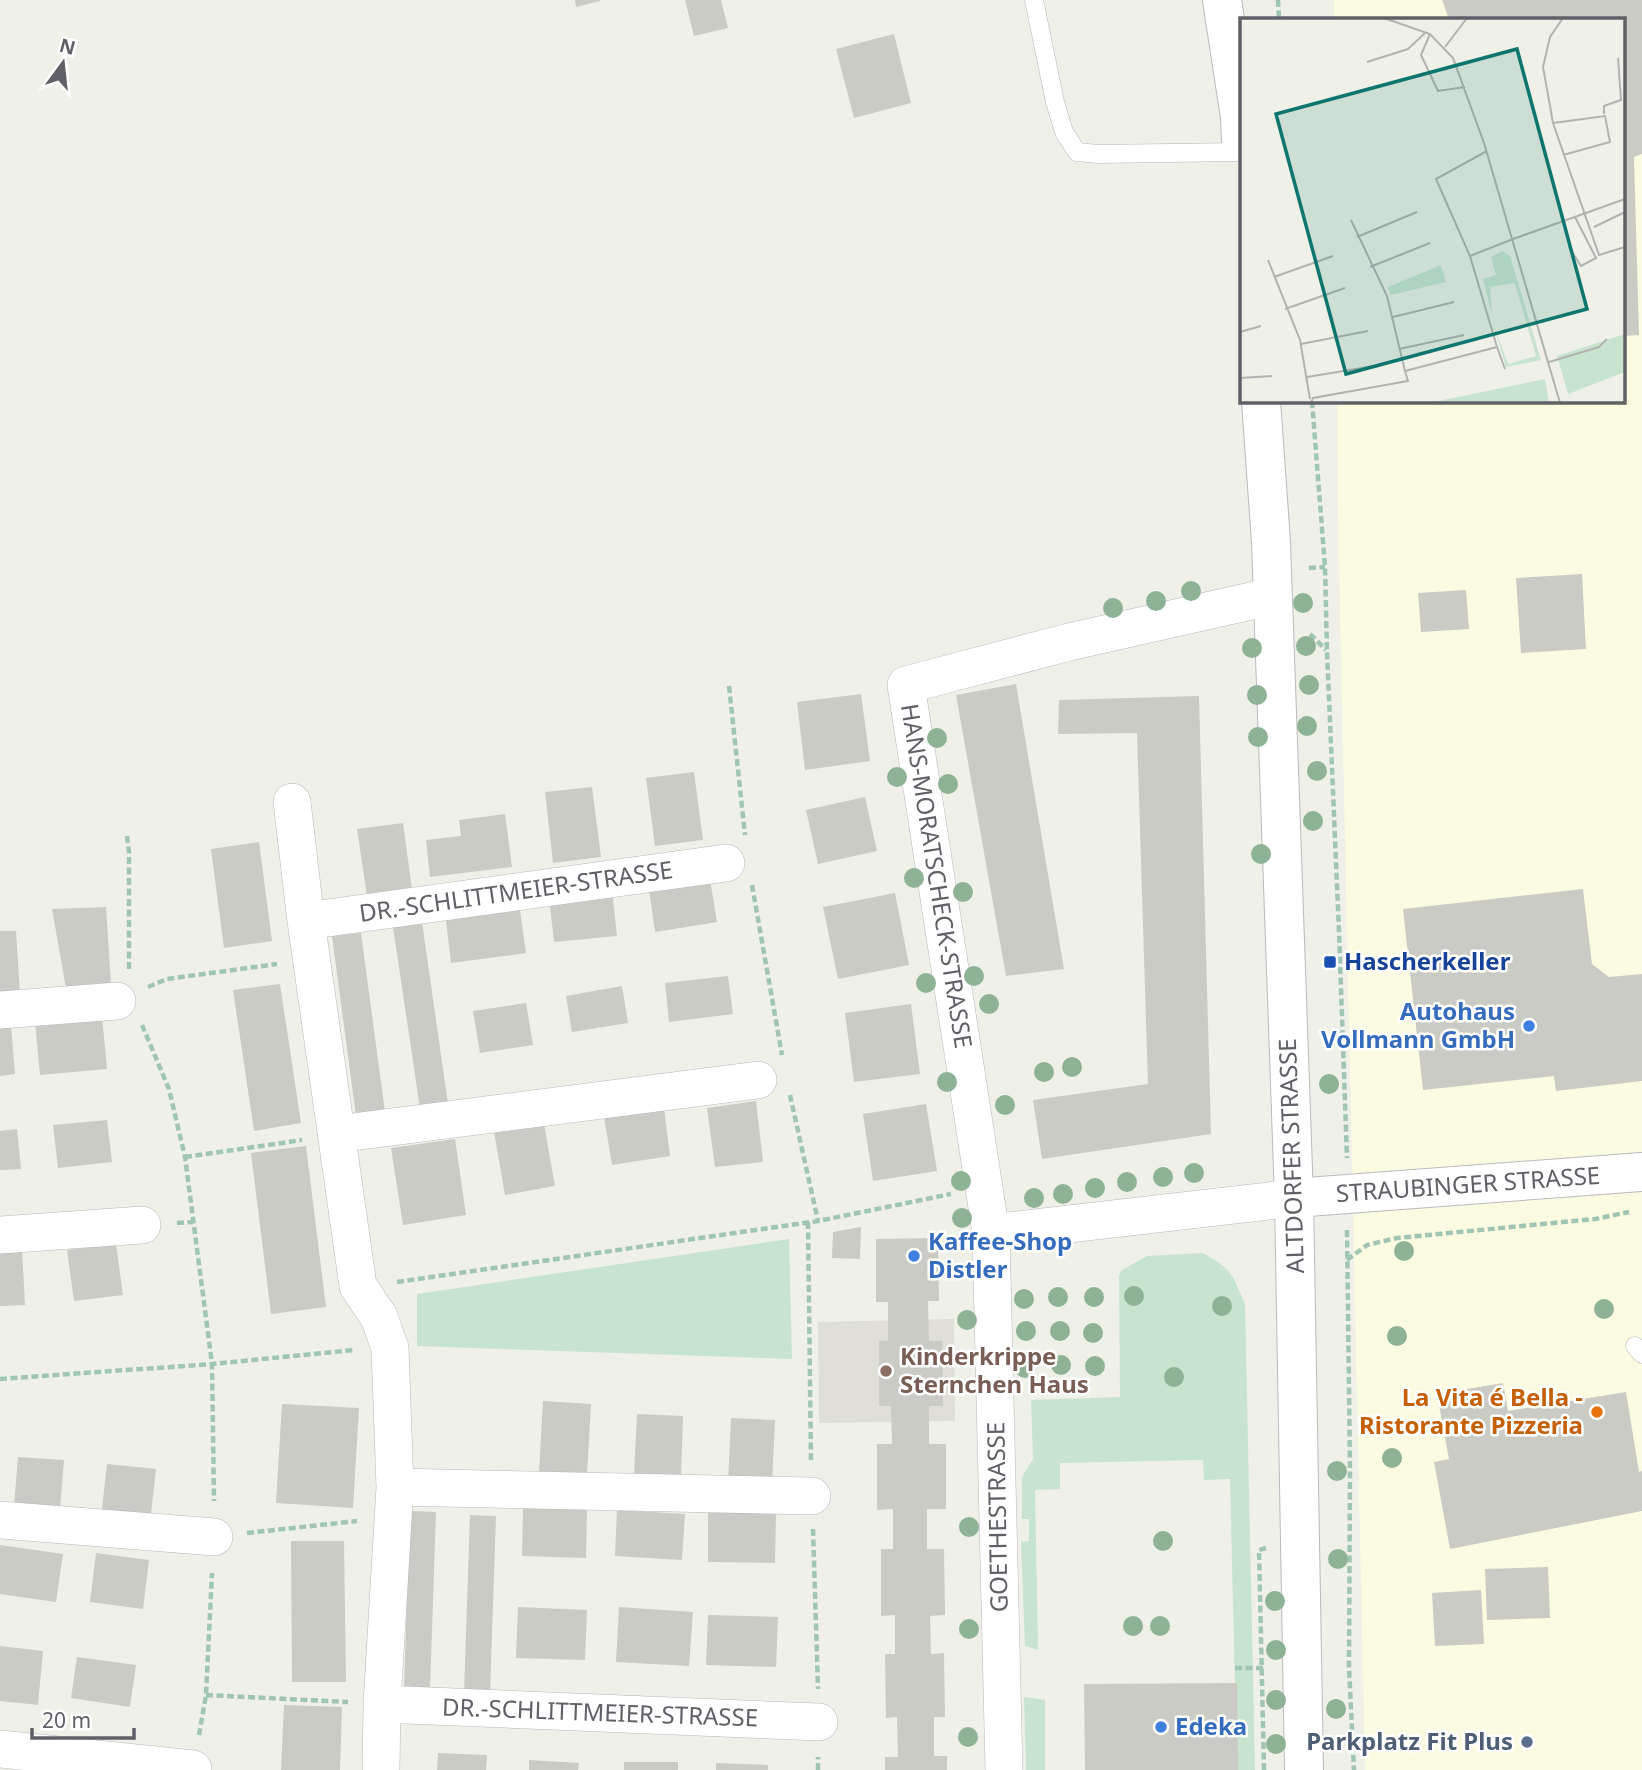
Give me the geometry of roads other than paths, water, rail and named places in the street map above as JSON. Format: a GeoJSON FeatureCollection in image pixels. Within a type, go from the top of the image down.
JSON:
{"type":"FeatureCollection","features":[{"type":"Feature","properties":{"kind":"main road"},"geometry":{"type":"LineString","coordinates":[[1222,0],[1240,117]]}},
{"type":"Feature","properties":{"kind":"main road","name":"ALTDORFER STRASSE"},"geometry":{"type":"LineString","coordinates":[[1261,402],[1271,542],[1294,1198],[1304,1770]]}},
{"type":"Feature","properties":{"kind":"main road","name":"STRAUBINGER STRASSE"},"geometry":{"type":"LineString","coordinates":[[1294,1198],[1642,1172]]}},
{"type":"Feature","properties":{"kind":"street","name":"HANS-MORATSCHECK-STRASSE"},"geometry":{"type":"LineString","coordinates":[[991,1233],[906,685],[1069,642],[1273,596]]}},
{"type":"Feature","properties":{"kind":"street"},"geometry":{"type":"LineString","coordinates":[[292,802],[358,1286],[379,1317],[390,1348],[394,1502],[382,1704],[381,1770]]}},
{"type":"Feature","properties":{"kind":"street","name":"DR.-SCHLITTMEIER-STRASSE"},"geometry":{"type":"LineString","coordinates":[[309,938],[741,861]]}},
{"type":"Feature","properties":{"kind":"street"},"geometry":{"type":"LineString","coordinates":[[0,1010],[132,997]]}},
{"type":"Feature","properties":{"kind":"street"},"geometry":{"type":"LineString","coordinates":[[337,1134],[777,1079]]}},
{"type":"Feature","properties":{"kind":"street"},"geometry":{"type":"LineString","coordinates":[[991,1233],[1294,1198]]}},
{"type":"Feature","properties":{"kind":"street"},"geometry":{"type":"LineString","coordinates":[[0,1235],[142,1225]]}},
{"type":"Feature","properties":{"kind":"street","name":"GOETHESTRASSE"},"geometry":{"type":"LineString","coordinates":[[991,1233],[1004,1770]]}},
{"type":"Feature","properties":{"kind":"street"},"geometry":{"type":"LineString","coordinates":[[394,1502],[812,1496]]}},
{"type":"Feature","properties":{"kind":"street"},"geometry":{"type":"LineString","coordinates":[[0,1520],[214,1537]]}},
{"type":"Feature","properties":{"kind":"street","name":"DR.-SCHLITTMEIER-STRASSE"},"geometry":{"type":"LineString","coordinates":[[382,1704],[819,1722]]}},
{"type":"Feature","properties":{"kind":"street"},"geometry":{"type":"LineString","coordinates":[[0,1749],[193,1769]]}},
{"type":"Feature","properties":{"kind":"lane"},"geometry":{"type":"LineString","coordinates":[[1034,0],[1055,102],[1064,132],[1077,152],[1240,152]]}},
{"type":"Feature","properties":{"kind":"place","name":"Hascherkeller"},"geometry":{"type":"Point","coordinates":[1330,962]}},
{"type":"Feature","properties":{"kind":"place","name":"Autohaus Vollmann GmbH"},"geometry":{"type":"Point","coordinates":[1529,1026]}},
{"type":"Feature","properties":{"kind":"place","name":"Kaffee-Shop Distler"},"geometry":{"type":"Point","coordinates":[914,1256]}},
{"type":"Feature","properties":{"kind":"place","name":"Kinderkrippe Sternchen Haus"},"geometry":{"type":"Point","coordinates":[886,1371]}},
{"type":"Feature","properties":{"kind":"place","name":"La Vita é Bella - Ristorante Pizzeria"},"geometry":{"type":"Point","coordinates":[1597,1412]}},
{"type":"Feature","properties":{"kind":"place","name":"Edeka"},"geometry":{"type":"Point","coordinates":[1161,1727]}},
{"type":"Feature","properties":{"kind":"place","name":"Parkplatz Fit Plus"},"geometry":{"type":"Point","coordinates":[1527,1742]}}]}
